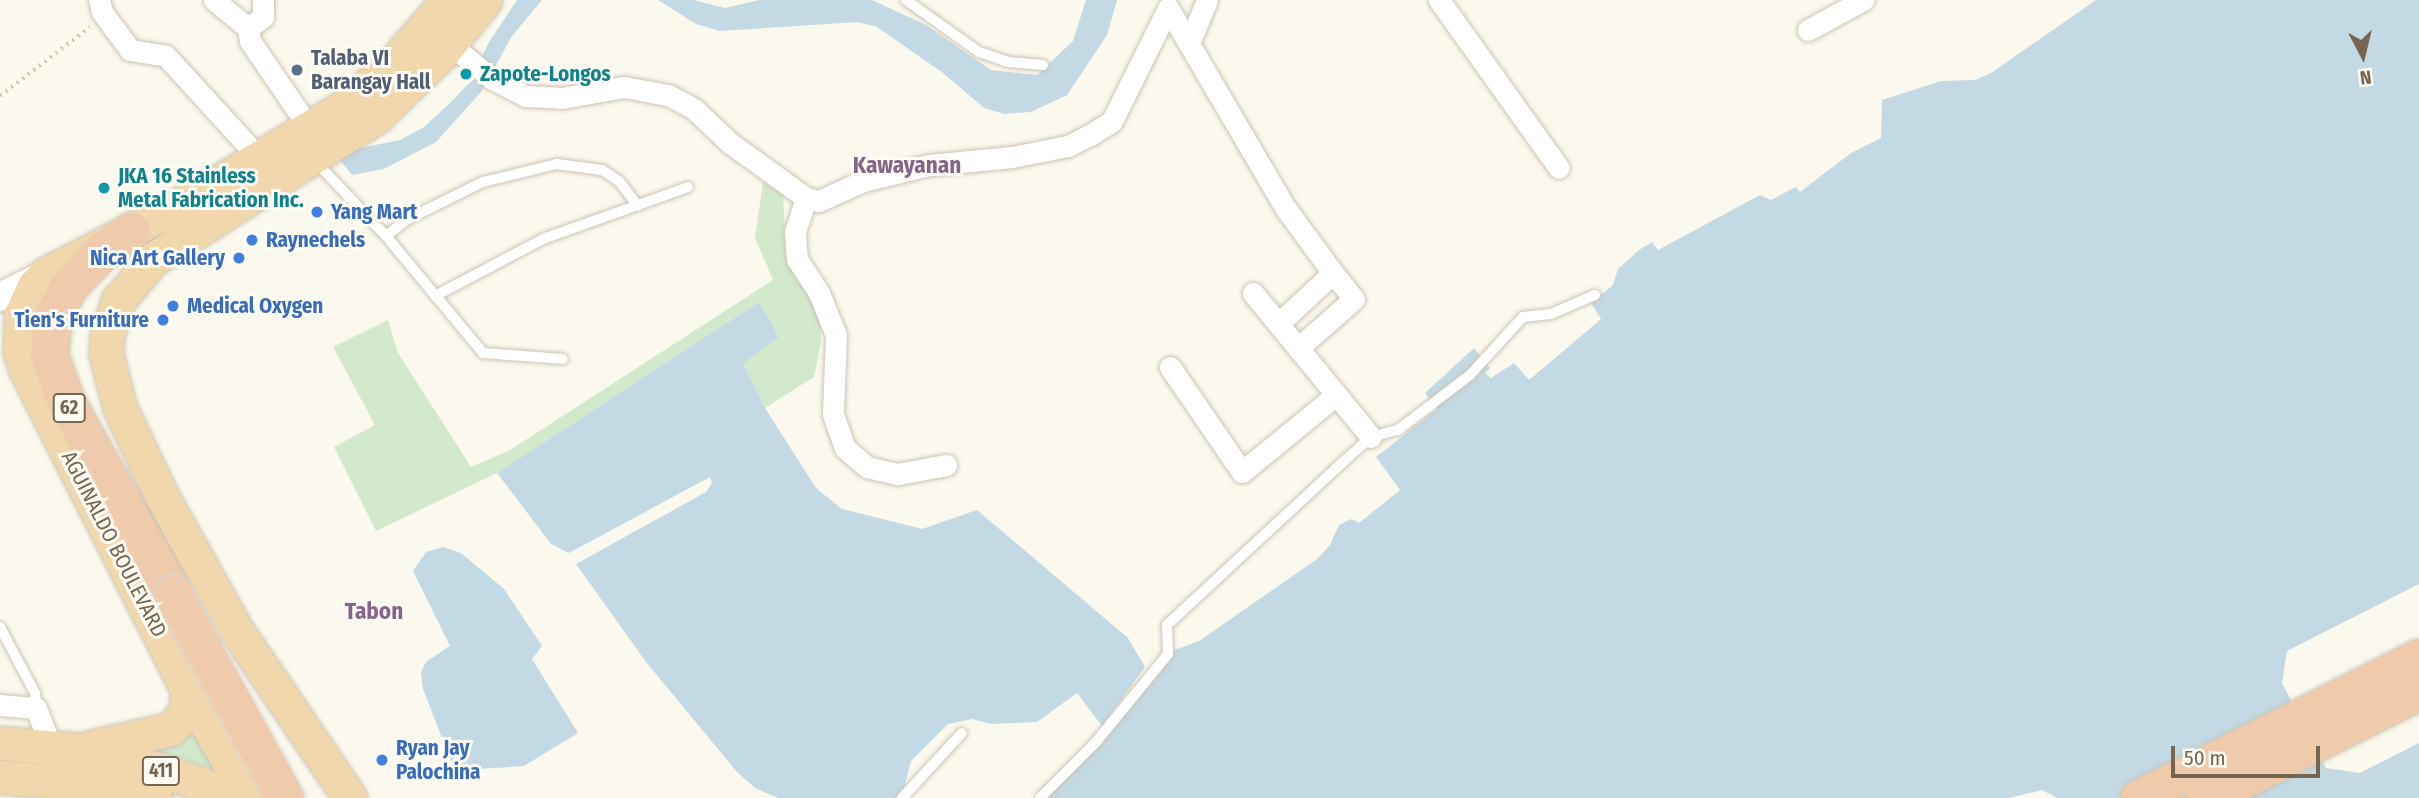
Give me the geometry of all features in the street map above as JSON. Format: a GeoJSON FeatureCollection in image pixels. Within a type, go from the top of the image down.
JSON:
{"type":"FeatureCollection","features":[{"type":"Feature","properties":{"kind":"highway","name":"AGUINALDO BOULEVARD"},"geometry":{"type":"LineString","coordinates":[[350,798],[262,670],[133,442],[110,371],[107,336],[118,301],[153,259],[311,144],[448,0]]}},
{"type":"Feature","properties":{"kind":"highway","name":"AGUINALDO BOULEVARD"},"geometry":{"type":"LineString","coordinates":[[249,798],[194,700],[26,370],[20,351],[20,314],[34,286],[46,274],[131,231],[260,159],[311,144],[376,117],[461,54],[485,0]]}},
{"type":"Feature","properties":{"kind":"highway","name":"62"},"geometry":{"type":"LineString","coordinates":[[131,231],[93,259],[69,285],[53,316],[50,355],[66,402],[285,798]]}},
{"type":"Feature","properties":{"kind":"highway"},"geometry":{"type":"LineString","coordinates":[[0,343],[26,370]]}},
{"type":"Feature","properties":{"kind":"highway"},"geometry":{"type":"LineString","coordinates":[[2205,798],[2348,710],[2419,658]]}},
{"type":"Feature","properties":{"kind":"highway"},"geometry":{"type":"LineString","coordinates":[[65,748],[171,729],[194,700],[250,747],[272,746],[279,729],[262,670]]}},
{"type":"Feature","properties":{"kind":"highway"},"geometry":{"type":"LineString","coordinates":[[2139,798],[2348,710],[2419,691]]}},
{"type":"Feature","properties":{"kind":"highway","name":"411"},"geometry":{"type":"LineString","coordinates":[[0,743],[65,748],[144,765],[242,798]]}},
{"type":"Feature","properties":{"kind":"highway"},"geometry":{"type":"LineString","coordinates":[[11,778],[77,798]]}},
{"type":"Feature","properties":{"kind":"highway","name":"411"},"geometry":{"type":"LineString","coordinates":[[11,778],[104,785],[155,798]]}},
{"type":"Feature","properties":{"kind":"main road"},"geometry":{"type":"LineString","coordinates":[[0,297],[46,274]]}},
{"type":"Feature","properties":{"kind":"street"},"geometry":{"type":"LineString","coordinates":[[214,0],[248,28],[257,55],[311,144]]}},
{"type":"Feature","properties":{"kind":"street"},"geometry":{"type":"LineString","coordinates":[[248,28],[262,18],[263,0]]}},
{"type":"Feature","properties":{"kind":"street"},"geometry":{"type":"LineString","coordinates":[[1190,41],[1207,0]]}},
{"type":"Feature","properties":{"kind":"street"},"geometry":{"type":"LineString","coordinates":[[1439,0],[1559,168]]}},
{"type":"Feature","properties":{"kind":"street"},"geometry":{"type":"LineString","coordinates":[[1808,30],[1863,0]]}},
{"type":"Feature","properties":{"kind":"street"},"geometry":{"type":"LineString","coordinates":[[100,6],[130,50],[166,56],[260,159]]}},
{"type":"Feature","properties":{"kind":"street"},"geometry":{"type":"LineString","coordinates":[[461,54],[513,92],[542,99],[624,87],[667,95],[694,109],[730,143],[807,198],[831,198],[863,181],[929,166],[1012,157],[1068,146],[1112,121],[1168,8],[1190,41],[1286,209],[1354,299],[1298,348]]}},
{"type":"Feature","properties":{"kind":"street"},"geometry":{"type":"LineString","coordinates":[[807,198],[795,232],[797,259],[819,293],[836,335],[833,414],[845,448],[867,467],[898,474],[946,465]]}},
{"type":"Feature","properties":{"kind":"street"},"geometry":{"type":"LineString","coordinates":[[1278,324],[1333,274]]}},
{"type":"Feature","properties":{"kind":"street"},"geometry":{"type":"LineString","coordinates":[[1252,293],[1371,437]]}},
{"type":"Feature","properties":{"kind":"street"},"geometry":{"type":"LineString","coordinates":[[1170,367],[1242,472],[1336,395]]}},
{"type":"Feature","properties":{"kind":"street"},"geometry":{"type":"LineString","coordinates":[[0,705],[36,708],[65,748]]}},
{"type":"Feature","properties":{"kind":"lane"},"geometry":{"type":"LineString","coordinates":[[906,0],[979,52],[1008,62],[1043,65]]}},
{"type":"Feature","properties":{"kind":"lane"},"geometry":{"type":"LineString","coordinates":[[311,144],[483,353],[563,359]]}},
{"type":"Feature","properties":{"kind":"lane"},"geometry":{"type":"LineString","coordinates":[[386,236],[408,219],[483,182],[557,164],[601,170],[619,181],[638,205]]}},
{"type":"Feature","properties":{"kind":"lane"},"geometry":{"type":"LineString","coordinates":[[435,296],[501,257],[688,187]]}},
{"type":"Feature","properties":{"kind":"lane"},"geometry":{"type":"LineString","coordinates":[[1040,798],[1096,742],[1168,654],[1167,625],[1371,437],[1398,430],[1470,375],[1522,317],[1551,314],[1595,295]]}},
{"type":"Feature","properties":{"kind":"lane"},"geometry":{"type":"LineString","coordinates":[[0,627],[35,693],[36,708]]}},
{"type":"Feature","properties":{"kind":"lane"},"geometry":{"type":"LineString","coordinates":[[902,798],[962,733]]}},
{"type":"Feature","properties":{"kind":"path"},"geometry":{"type":"LineString","coordinates":[[0,96],[91,26],[100,6]]}},
{"type":"Feature","properties":{"kind":"green space"},"geometry":{"type":"Polygon","coordinates":[[[763,182],[783,195],[786,255],[820,311],[821,342],[814,377],[765,408],[743,364],[779,337],[759,302],[497,473],[376,531],[334,447],[375,425],[333,347],[388,320],[398,353],[471,467],[510,450],[773,280],[755,238],[763,182]]]}},
{"type":"Feature","properties":{"kind":"green space"},"geometry":{"type":"Polygon","coordinates":[[[191,735],[198,737],[216,770],[150,749],[191,735]]]}},
{"type":"Feature","properties":{"kind":"water"},"geometry":{"type":"Polygon","coordinates":[[[517,0],[542,0],[512,36],[481,92],[436,142],[384,169],[352,175],[340,160],[355,149],[400,140],[424,127],[471,81],[489,42],[517,0]]]}},
{"type":"Feature","properties":{"kind":"water"},"geometry":{"type":"Polygon","coordinates":[[[658,0],[693,0],[725,8],[759,0],[872,0],[926,25],[991,70],[1037,75],[1073,41],[1086,0],[1117,0],[1107,35],[1067,95],[1031,112],[1004,114],[984,108],[943,73],[877,27],[858,22],[720,31],[696,24],[658,0]]]}},
{"type":"Feature","properties":{"kind":"water"},"geometry":{"type":"Polygon","coordinates":[[[2096,0],[2419,0],[2419,584],[2287,651],[2282,683],[2326,768],[2360,773],[2419,743],[2419,798],[2057,798],[2042,790],[2009,798],[1045,798],[1172,651],[1199,641],[1317,559],[1330,545],[1339,525],[1351,519],[1359,523],[1400,490],[1376,457],[1437,409],[1425,393],[1474,348],[1490,368],[1485,373],[1491,378],[1514,363],[1529,380],[1601,319],[1591,303],[1613,285],[1618,269],[1639,250],[1652,242],[1658,250],[1760,195],[1771,200],[1796,187],[1800,192],[1851,153],[1881,138],[1882,100],[1941,81],[1975,80],[1991,73],[2096,0]]]}},
{"type":"Feature","properties":{"kind":"water"},"geometry":{"type":"Polygon","coordinates":[[[759,302],[779,337],[743,364],[765,408],[816,488],[842,509],[922,529],[977,510],[1128,638],[1145,667],[1102,726],[1077,693],[1037,722],[991,724],[972,719],[948,724],[911,761],[904,789],[895,798],[778,798],[755,788],[737,772],[646,662],[576,564],[706,492],[712,483],[710,477],[569,553],[551,544],[497,473],[759,302]]]}},
{"type":"Feature","properties":{"kind":"water"},"geometry":{"type":"Polygon","coordinates":[[[443,547],[461,553],[504,589],[542,646],[532,659],[578,733],[524,766],[464,770],[451,761],[423,689],[421,672],[426,662],[450,646],[413,571],[426,552],[443,547]]]}},
{"type":"Feature","properties":{"kind":"place","name":"Talaba VI Barangay Hall"},"geometry":{"type":"Point","coordinates":[297,70]}},
{"type":"Feature","properties":{"kind":"place","name":"Zapote-Longos"},"geometry":{"type":"Point","coordinates":[466,74]}},
{"type":"Feature","properties":{"kind":"place","name":"JKA 16 Stainless Metal Fabrication Inc."},"geometry":{"type":"Point","coordinates":[104,188]}},
{"type":"Feature","properties":{"kind":"place","name":"Yang Mart"},"geometry":{"type":"Point","coordinates":[317,212]}},
{"type":"Feature","properties":{"kind":"place","name":"Raynechels"},"geometry":{"type":"Point","coordinates":[252,240]}},
{"type":"Feature","properties":{"kind":"place","name":"Nica Art Gallery"},"geometry":{"type":"Point","coordinates":[239,258]}},
{"type":"Feature","properties":{"kind":"place","name":"Medical Oxygen"},"geometry":{"type":"Point","coordinates":[173,306]}},
{"type":"Feature","properties":{"kind":"place","name":"Tien's Furniture"},"geometry":{"type":"Point","coordinates":[163,320]}},
{"type":"Feature","properties":{"kind":"place","name":"Ryan Jay Palochina"},"geometry":{"type":"Point","coordinates":[382,760]}},
{"type":"Feature","properties":{"kind":"district","name":"Kawayanan"},"geometry":{"type":"Point","coordinates":[907,165]}},
{"type":"Feature","properties":{"kind":"district","name":"Tabon"},"geometry":{"type":"Point","coordinates":[374,611]}}]}
